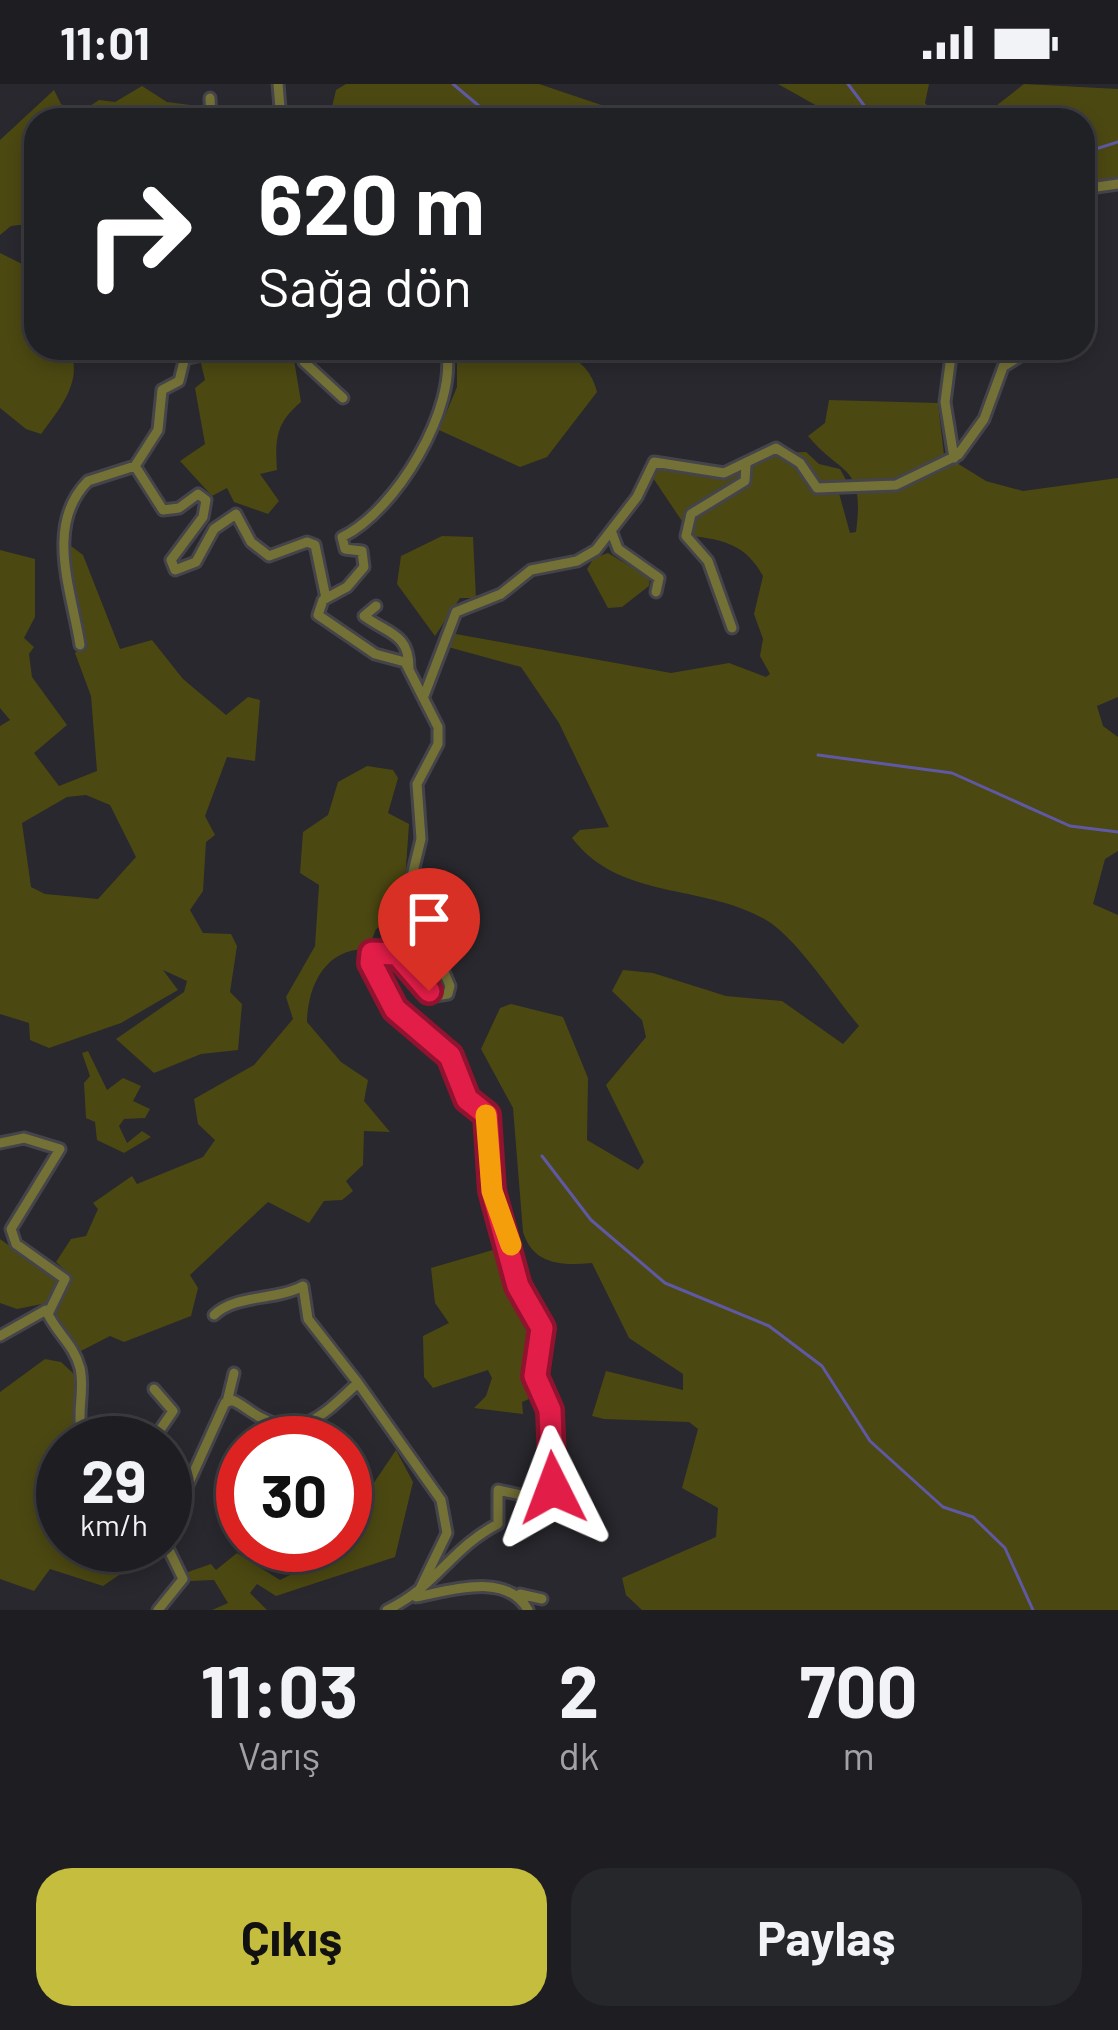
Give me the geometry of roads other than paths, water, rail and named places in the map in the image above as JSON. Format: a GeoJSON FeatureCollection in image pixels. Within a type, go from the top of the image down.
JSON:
{"type":"FeatureCollection","features":[{"type":"Feature","properties":{"kind":"street"},"geometry":{"type":"LineString","coordinates":[[210,98],[210,108]]}},
{"type":"Feature","properties":{"kind":"street"},"geometry":{"type":"LineString","coordinates":[[80,645],[60,550],[68,523],[88,481],[135,466],[158,430],[162,390],[178,381],[183,360]]}},
{"type":"Feature","properties":{"kind":"street"},"geometry":{"type":"LineString","coordinates":[[303,360],[343,398]]}},
{"type":"Feature","properties":{"kind":"street"},"geometry":{"type":"LineString","coordinates":[[409,668],[321,621],[319,606],[347,587],[364,567],[362,551],[345,549],[342,537],[370,521],[428,438],[443,406],[445,360]]}},
{"type":"Feature","properties":{"kind":"street"},"geometry":{"type":"LineString","coordinates":[[950,360],[945,402],[954,458]]}},
{"type":"Feature","properties":{"kind":"street"},"geometry":{"type":"LineString","coordinates":[[424,696],[456,612],[501,594],[531,570],[577,561],[611,533],[654,462],[724,473],[784,449],[808,471],[817,488],[896,485],[954,458],[975,435],[1007,360]]}},
{"type":"Feature","properties":{"kind":"street"},"geometry":{"type":"LineString","coordinates":[[1006,365],[1014,360]]}},
{"type":"Feature","properties":{"kind":"street"},"geometry":{"type":"LineString","coordinates":[[732,628],[707,561],[686,536],[691,514],[745,481],[746,465]]}},
{"type":"Feature","properties":{"kind":"street"},"geometry":{"type":"LineString","coordinates":[[135,466],[163,510],[178,508],[198,494],[206,500],[203,517],[171,560],[175,569],[196,562],[214,529],[236,514],[251,542],[269,556],[307,542],[315,545],[326,598]]}},
{"type":"Feature","properties":{"kind":"street"},"geometry":{"type":"LineString","coordinates":[[611,533],[618,549],[659,578],[656,592]]}},
{"type":"Feature","properties":{"kind":"street"},"geometry":{"type":"LineString","coordinates":[[376,606],[364,616],[399,635],[407,648],[409,668],[438,738],[417,784],[421,839],[412,876],[424,925],[451,986],[448,994],[435,996],[397,954],[376,951],[370,958],[395,1009],[450,1056],[467,1099],[487,1115],[492,1191],[518,1286],[542,1328],[535,1376],[550,1410],[553,1473],[553,1488],[544,1500],[498,1490],[494,1498],[498,1524],[466,1543],[416,1597]]}},
{"type":"Feature","properties":{"kind":"street"},"geometry":{"type":"LineString","coordinates":[[0,1143],[25,1138],[60,1149],[10,1229],[16,1244],[64,1279],[48,1314]]}},
{"type":"Feature","properties":{"kind":"street"},"geometry":{"type":"LineString","coordinates":[[214,1315],[235,1302],[276,1298],[302,1286],[308,1319],[441,1500],[447,1533],[416,1597]]}},
{"type":"Feature","properties":{"kind":"street"},"geometry":{"type":"LineString","coordinates":[[0,1336],[40,1310],[48,1314],[80,1369],[76,1416]]}},
{"type":"Feature","properties":{"kind":"street"},"geometry":{"type":"LineString","coordinates":[[192,1476],[227,1402],[234,1373]]}},
{"type":"Feature","properties":{"kind":"street"},"geometry":{"type":"LineString","coordinates":[[227,1402],[240,1403],[274,1424],[295,1426],[321,1418],[358,1383]]}},
{"type":"Feature","properties":{"kind":"street"},"geometry":{"type":"LineString","coordinates":[[154,1389],[173,1411],[170,1416]]}},
{"type":"Feature","properties":{"kind":"street"},"geometry":{"type":"LineString","coordinates":[[158,1610],[183,1579],[180,1572]]}},
{"type":"Feature","properties":{"kind":"street"},"geometry":{"type":"LineString","coordinates":[[521,1595],[529,1582]]}},
{"type":"Feature","properties":{"kind":"street"},"geometry":{"type":"LineString","coordinates":[[386,1610],[416,1597],[484,1587],[542,1599]]}},
{"type":"Feature","properties":{"kind":"street"},"geometry":{"type":"LineString","coordinates":[[521,1595],[528,1610]]}},
{"type":"Feature","properties":{"kind":"waterway"},"geometry":{"type":"LineString","coordinates":[[453,84],[481,108]]}},
{"type":"Feature","properties":{"kind":"waterway"},"geometry":{"type":"LineString","coordinates":[[848,84],[866,108]]}},
{"type":"Feature","properties":{"kind":"waterway"},"geometry":{"type":"LineString","coordinates":[[1095,149],[1118,142]]}},
{"type":"Feature","properties":{"kind":"waterway"},"geometry":{"type":"LineString","coordinates":[[818,755],[952,773],[1070,826],[1118,832]]}},
{"type":"Feature","properties":{"kind":"waterway"},"geometry":{"type":"LineString","coordinates":[[542,1156],[591,1220],[665,1283],[769,1326],[822,1366],[870,1441],[943,1507],[973,1517],[1005,1548],[1033,1610]]}}]}
